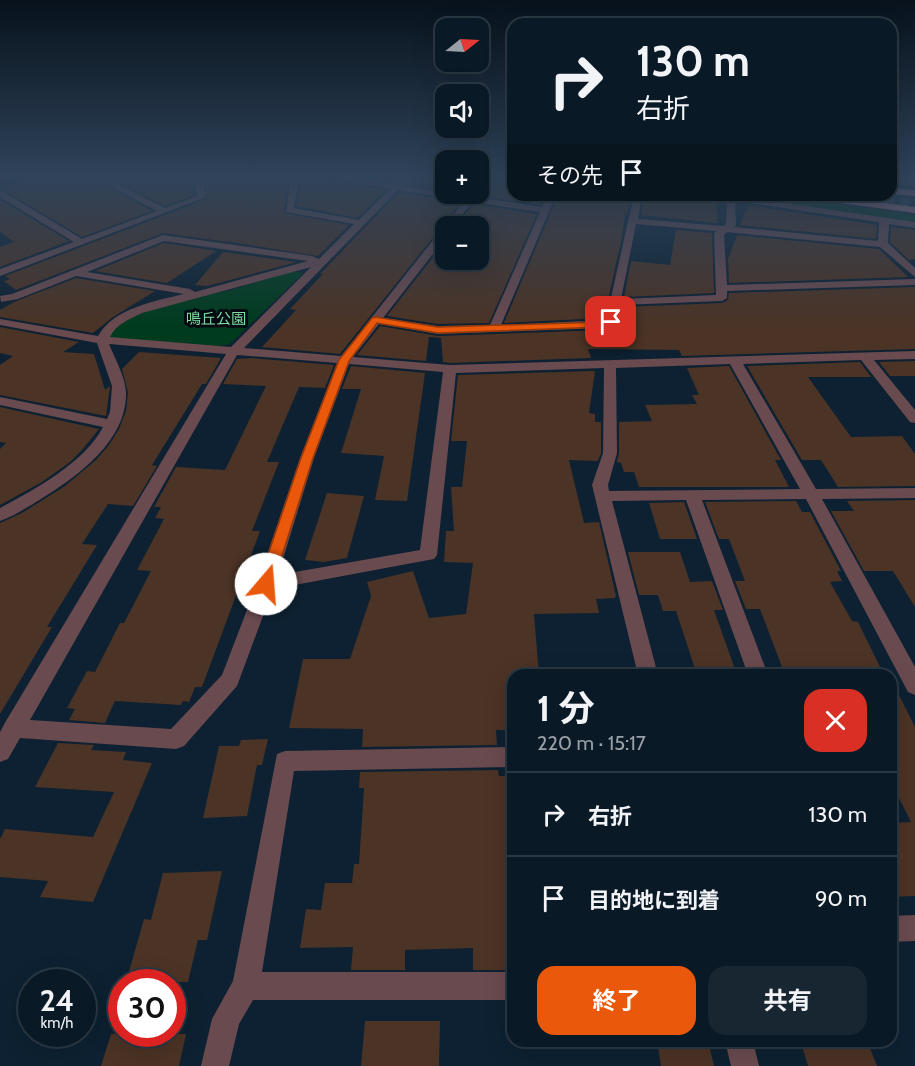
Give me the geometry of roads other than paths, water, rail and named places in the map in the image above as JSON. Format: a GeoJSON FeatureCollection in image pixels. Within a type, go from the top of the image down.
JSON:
{"type":"FeatureCollection","features":[{"type":"Feature","properties":{"kind":"street"},"geometry":{"type":"LineString","coordinates":[[57,228],[81,242]]}},
{"type":"Feature","properties":{"kind":"street"},"geometry":{"type":"LineString","coordinates":[[0,273],[119,228]]}},
{"type":"Feature","properties":{"kind":"street"},"geometry":{"type":"LineString","coordinates":[[0,752],[233,352],[357,228]]}},
{"type":"Feature","properties":{"kind":"street"},"geometry":{"type":"LineString","coordinates":[[494,328],[537,228]]}},
{"type":"Feature","properties":{"kind":"street"},"geometry":{"type":"LineString","coordinates":[[375,320],[438,330],[605,325],[611,322],[617,302],[631,228]]}},
{"type":"Feature","properties":{"kind":"street"},"geometry":{"type":"LineString","coordinates":[[713,228],[883,244],[915,274]]}},
{"type":"Feature","properties":{"kind":"street"},"geometry":{"type":"LineString","coordinates":[[883,244],[884,228]]}},
{"type":"Feature","properties":{"kind":"street"},"geometry":{"type":"LineString","coordinates":[[617,302],[722,298],[719,234],[726,229]]}},
{"type":"Feature","properties":{"kind":"street"},"geometry":{"type":"LineString","coordinates":[[0,293],[0,299],[14,297],[163,238],[324,261]]}},
{"type":"Feature","properties":{"kind":"street"},"geometry":{"type":"LineString","coordinates":[[13,728],[176,739],[230,680],[266,584],[307,458],[344,360],[435,244]]}},
{"type":"Feature","properties":{"kind":"street"},"geometry":{"type":"LineString","coordinates":[[0,515],[42,491],[98,446],[111,424],[119,402],[119,390],[102,340],[103,333],[114,324],[174,298],[228,288],[297,266],[324,261]]}},
{"type":"Feature","properties":{"kind":"street"},"geometry":{"type":"LineString","coordinates":[[76,273],[200,294]]}},
{"type":"Feature","properties":{"kind":"street"},"geometry":{"type":"LineString","coordinates":[[721,288],[915,282]]}},
{"type":"Feature","properties":{"kind":"street"},"geometry":{"type":"LineString","coordinates":[[0,322],[102,340],[450,369],[915,355]]}},
{"type":"Feature","properties":{"kind":"street"},"geometry":{"type":"LineString","coordinates":[[864,356],[915,420]]}},
{"type":"Feature","properties":{"kind":"street"},"geometry":{"type":"LineString","coordinates":[[734,360],[811,494],[915,686]]}},
{"type":"Feature","properties":{"kind":"street"},"geometry":{"type":"LineString","coordinates":[[610,364],[610,453],[600,485],[647,669]]}},
{"type":"Feature","properties":{"kind":"street"},"geometry":{"type":"LineString","coordinates":[[266,584],[428,555],[450,369]]}},
{"type":"Feature","properties":{"kind":"street"},"geometry":{"type":"LineString","coordinates":[[0,401],[111,424]]}},
{"type":"Feature","properties":{"kind":"street"},"geometry":{"type":"LineString","coordinates":[[604,496],[915,493]]}},
{"type":"Feature","properties":{"kind":"street"},"geometry":{"type":"LineString","coordinates":[[692,495],[756,669]]}},
{"type":"Feature","properties":{"kind":"street"},"geometry":{"type":"LineString","coordinates":[[215,1066],[226,1019],[246,986],[285,761],[507,758]]}},
{"type":"Feature","properties":{"kind":"street"},"geometry":{"type":"LineString","coordinates":[[897,928],[915,928]]}},
{"type":"Feature","properties":{"kind":"street"},"geometry":{"type":"LineString","coordinates":[[246,986],[507,986]]}},
{"type":"Feature","properties":{"kind":"street"},"geometry":{"type":"LineString","coordinates":[[740,1047],[745,1066]]}},
{"type":"Feature","properties":{"kind":"park label","name":"鳴丘公園"},"geometry":{"type":"Point","coordinates":[216,319]}}]}
